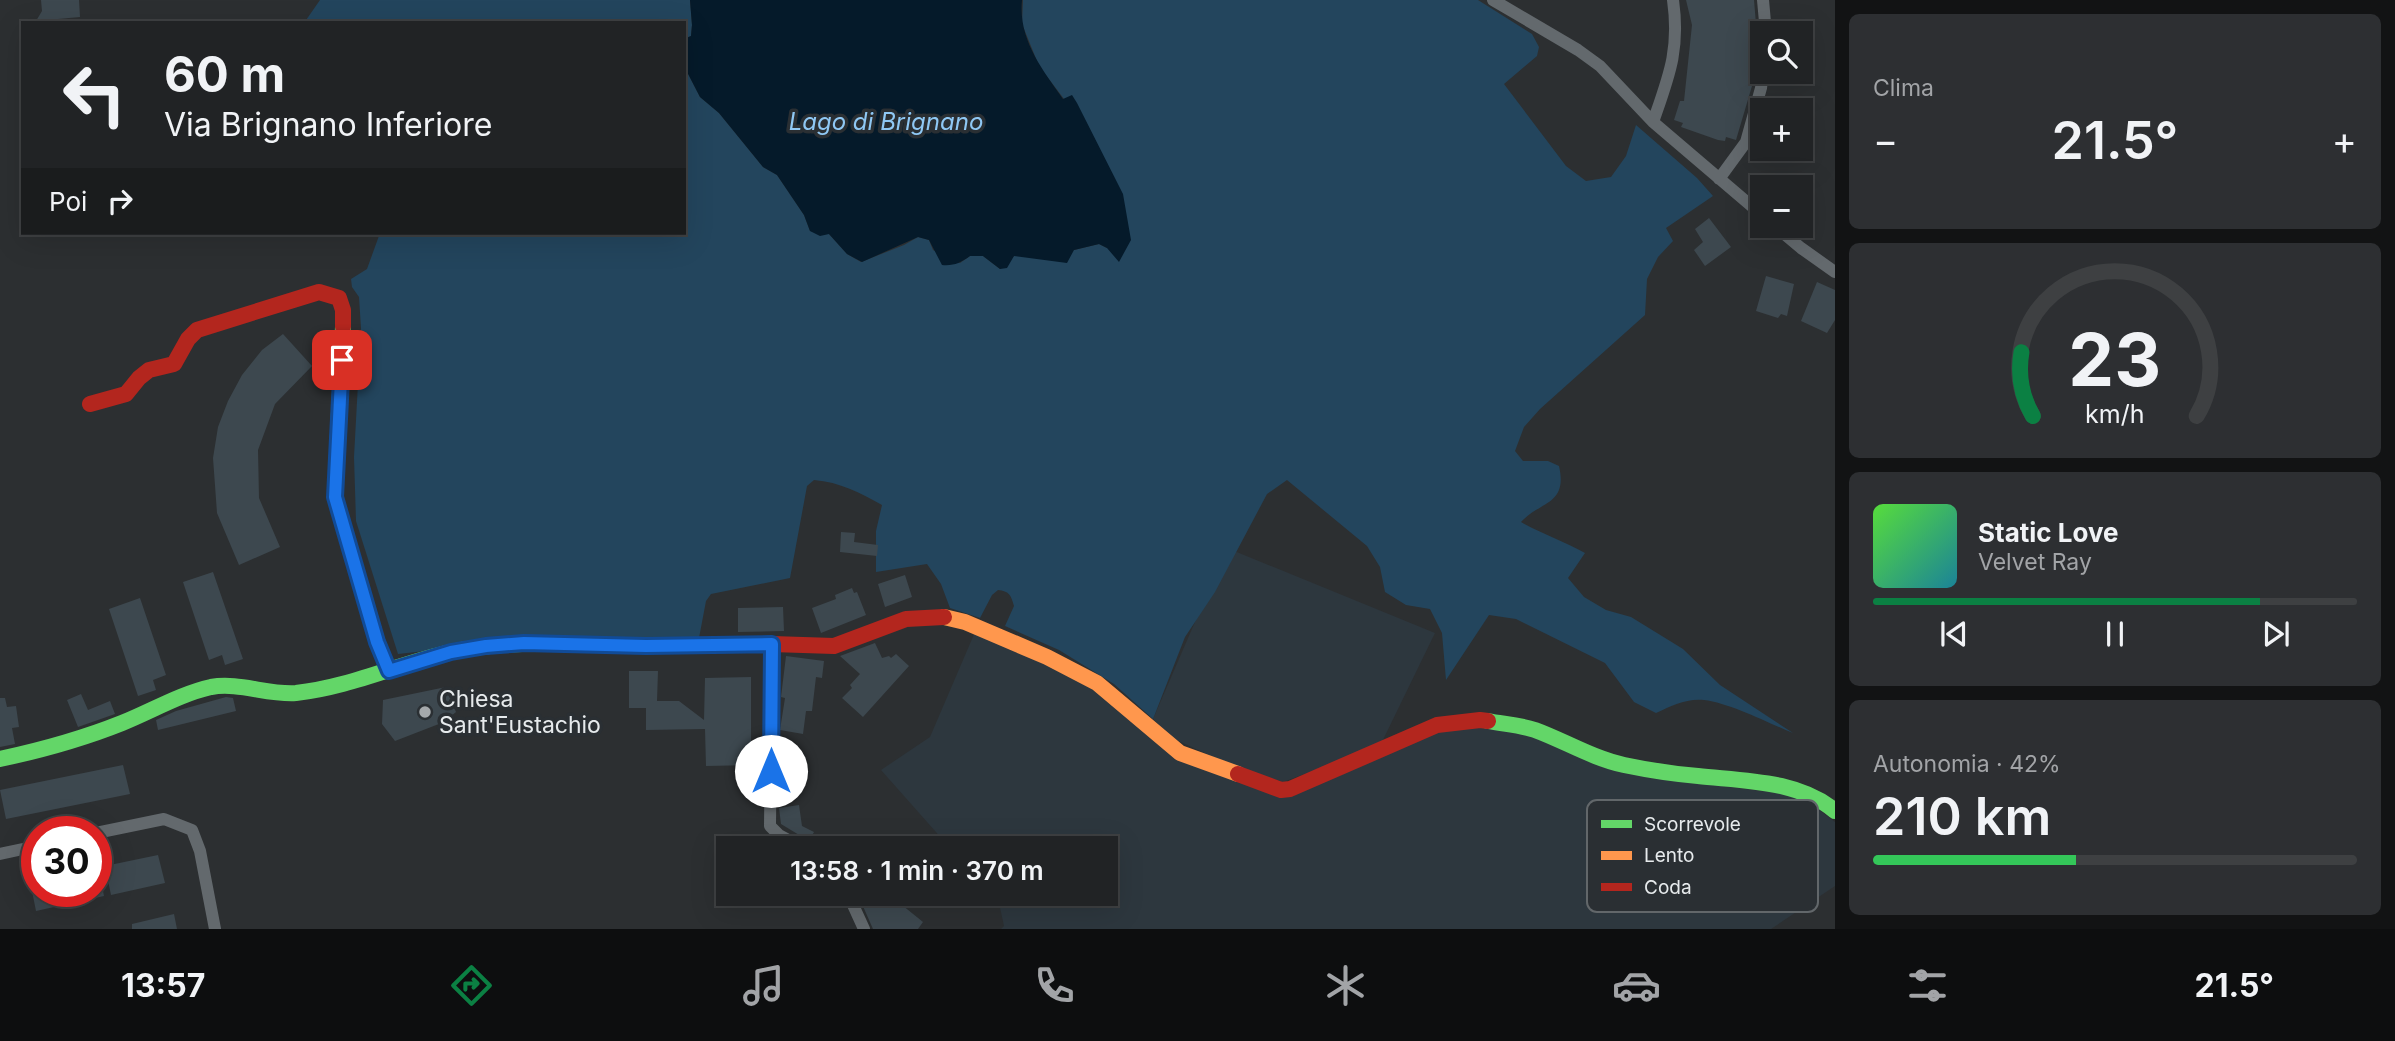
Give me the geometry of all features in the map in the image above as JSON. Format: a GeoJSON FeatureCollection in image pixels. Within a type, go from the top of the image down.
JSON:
{"type":"FeatureCollection","features":[{"type":"Feature","properties":{"kind":"street"},"geometry":{"type":"LineString","coordinates":[[1493,0],[1600,66],[1653,122],[1750,205]]}},
{"type":"Feature","properties":{"kind":"street"},"geometry":{"type":"LineString","coordinates":[[1653,122],[1673,65],[1676,19],[1673,0]]}},
{"type":"Feature","properties":{"kind":"street"},"geometry":{"type":"LineString","coordinates":[[1763,0],[1765,21]]}},
{"type":"Feature","properties":{"kind":"street"},"geometry":{"type":"LineString","coordinates":[[1720,179],[1746,142],[1762,84]]}},
{"type":"Feature","properties":{"kind":"street"},"geometry":{"type":"LineString","coordinates":[[1789,238],[1835,272]]}},
{"type":"Feature","properties":{"kind":"street"},"geometry":{"type":"LineString","coordinates":[[90,404],[126,394],[149,370],[174,364],[188,339],[197,330],[319,292],[338,298],[343,310],[343,333],[335,497],[377,642],[389,671]]}},
{"type":"Feature","properties":{"kind":"street"},"geometry":{"type":"LineString","coordinates":[[0,759],[63,745],[201,689],[226,686],[293,693],[341,686],[451,652],[524,643],[834,646],[918,617],[939,616],[965,622],[1047,657],[1097,683],[1180,753],[1281,790],[1290,789],[1437,724],[1468,720],[1533,729],[1595,757],[1625,765],[1695,776],[1749,780],[1791,789],[1824,802],[1835,811]]}},
{"type":"Feature","properties":{"kind":"street"},"geometry":{"type":"LineString","coordinates":[[772,644],[770,826],[781,836]]}},
{"type":"Feature","properties":{"kind":"street"},"geometry":{"type":"LineString","coordinates":[[112,830],[164,819],[192,831],[200,851],[215,929]]}},
{"type":"Feature","properties":{"kind":"street"},"geometry":{"type":"LineString","coordinates":[[0,854],[21,849]]}},
{"type":"Feature","properties":{"kind":"street"},"geometry":{"type":"LineString","coordinates":[[853,906],[864,929]]}},
{"type":"Feature","properties":{"kind":"shaded area"},"geometry":{"type":"Polygon","coordinates":[[[320,0],[690,0],[692,25],[691,36],[686,38],[686,21],[305,21],[320,0]]]}},
{"type":"Feature","properties":{"kind":"shaded area"},"geometry":{"type":"Polygon","coordinates":[[[1023,0],[1478,0],[1532,34],[1539,47],[1537,56],[1504,84],[1566,166],[1586,181],[1611,177],[1626,156],[1636,125],[1697,178],[1713,196],[1666,228],[1673,241],[1658,257],[1647,279],[1645,315],[1540,409],[1524,427],[1515,451],[1523,461],[1548,461],[1559,466],[1561,479],[1556,495],[1521,522],[1585,553],[1568,578],[1584,597],[1606,610],[1631,617],[1683,649],[1720,685],[1793,733],[1737,709],[1704,700],[1685,701],[1656,713],[1634,702],[1605,663],[1516,619],[1489,615],[1446,680],[1442,633],[1430,609],[1406,605],[1385,592],[1380,567],[1367,546],[1287,480],[1267,494],[1215,592],[1185,637],[1153,719],[1114,684],[1059,650],[1005,626],[1014,606],[1007,593],[998,590],[992,595],[980,618],[950,608],[941,584],[927,564],[876,572],[876,531],[882,505],[858,492],[814,480],[807,486],[790,578],[711,594],[706,601],[699,638],[488,644],[398,654],[356,521],[354,457],[361,328],[359,297],[352,287],[351,279],[367,269],[379,235],[686,235],[686,70],[700,97],[719,113],[763,167],[777,175],[804,215],[810,231],[829,234],[847,254],[861,262],[918,237],[929,240],[933,250],[960,263],[970,256],[983,256],[1000,269],[1014,256],[1074,250],[1099,244],[1107,248],[1122,194],[1086,122],[1039,66],[1022,24],[1023,0]]]}},
{"type":"Feature","properties":{"kind":"shaded area"},"geometry":{"type":"Polygon","coordinates":[[[1227,548],[1435,633],[1380,746],[1283,782],[1231,765],[1172,738],[1153,719],[1227,548]]]}},
{"type":"Feature","properties":{"kind":"shaded area"},"geometry":{"type":"Polygon","coordinates":[[[975,632],[1098,689],[1175,753],[1284,795],[1429,733],[1474,726],[1524,732],[1722,786],[1801,796],[1806,800],[1587,800],[1587,912],[1796,912],[1771,929],[1001,929],[1004,926],[1000,906],[1118,906],[1118,836],[939,836],[881,770],[930,737],[975,632]]]}},
{"type":"Feature","properties":{"kind":"shaded area"},"geometry":{"type":"Polygon","coordinates":[[[1818,809],[1835,822],[1835,886],[1818,897],[1818,809]]]}},
{"type":"Feature","properties":{"kind":"water","name":"Lago di Brignano"},"geometry":{"type":"Polygon","coordinates":[[[690,0],[1022,0],[1024,28],[1033,53],[1063,99],[1072,95],[1077,103],[1123,194],[1131,240],[1119,262],[1107,248],[1099,244],[1074,250],[1067,263],[1014,256],[1007,268],[1000,269],[983,256],[970,256],[957,264],[942,265],[929,240],[918,237],[862,262],[847,254],[829,234],[820,236],[810,231],[804,215],[777,175],[763,167],[719,113],[700,97],[686,70],[686,38],[691,36],[690,0]]]}},
{"type":"Feature","properties":{"kind":"building"},"geometry":{"type":"Polygon","coordinates":[[[41,0],[79,0],[80,17],[36,21],[42,11],[41,0]]]}},
{"type":"Feature","properties":{"kind":"building"},"geometry":{"type":"Polygon","coordinates":[[[1686,0],[1754,0],[1756,21],[1750,21],[1750,84],[1752,84],[1736,140],[1726,137],[1725,141],[1718,140],[1681,127],[1683,123],[1674,120],[1680,101],[1684,101],[1692,25],[1686,0]]]}},
{"type":"Feature","properties":{"kind":"building"},"geometry":{"type":"Polygon","coordinates":[[[1709,218],[1731,247],[1705,266],[1694,250],[1703,242],[1695,229],[1709,218]]]}},
{"type":"Feature","properties":{"kind":"building"},"geometry":{"type":"Polygon","coordinates":[[[1766,276],[1794,284],[1787,316],[1781,314],[1778,318],[1756,311],[1766,276]]]}},
{"type":"Feature","properties":{"kind":"building"},"geometry":{"type":"Polygon","coordinates":[[[1817,282],[1835,290],[1835,320],[1827,333],[1801,321],[1817,282]]]}},
{"type":"Feature","properties":{"kind":"building"},"geometry":{"type":"Polygon","coordinates":[[[283,334],[312,366],[275,404],[258,450],[259,498],[280,547],[239,565],[217,513],[213,458],[218,427],[242,375],[262,350],[283,334]]]}},
{"type":"Feature","properties":{"kind":"building"},"geometry":{"type":"Polygon","coordinates":[[[841,532],[855,533],[854,542],[878,545],[877,556],[840,552],[841,532]]]}},
{"type":"Feature","properties":{"kind":"building"},"geometry":{"type":"Polygon","coordinates":[[[213,572],[243,659],[225,665],[222,655],[209,660],[183,582],[213,572]]]}},
{"type":"Feature","properties":{"kind":"building"},"geometry":{"type":"Polygon","coordinates":[[[905,575],[912,597],[885,607],[878,584],[905,575]]]}},
{"type":"Feature","properties":{"kind":"building"},"geometry":{"type":"Polygon","coordinates":[[[852,588],[854,593],[857,592],[866,615],[821,633],[812,608],[836,599],[835,595],[852,588]]]}},
{"type":"Feature","properties":{"kind":"building"},"geometry":{"type":"Polygon","coordinates":[[[140,598],[166,675],[153,680],[156,690],[138,696],[109,609],[140,598]]]}},
{"type":"Feature","properties":{"kind":"building"},"geometry":{"type":"Polygon","coordinates":[[[783,607],[784,631],[738,632],[738,608],[783,607]]]}},
{"type":"Feature","properties":{"kind":"building"},"geometry":{"type":"Polygon","coordinates":[[[875,643],[882,658],[891,658],[896,654],[909,666],[863,717],[842,698],[860,674],[840,656],[875,643]]]}},
{"type":"Feature","properties":{"kind":"building"},"geometry":{"type":"Polygon","coordinates":[[[786,656],[824,661],[822,678],[816,677],[812,711],[806,711],[803,734],[780,730],[785,698],[781,697],[786,656]]]}},
{"type":"Feature","properties":{"kind":"building"},"geometry":{"type":"Polygon","coordinates":[[[629,671],[658,671],[657,701],[679,701],[704,720],[705,678],[751,677],[751,743],[755,747],[755,765],[706,766],[705,729],[646,730],[646,708],[629,708],[629,671]]]}},
{"type":"Feature","properties":{"kind":"building"},"geometry":{"type":"Polygon","coordinates":[[[446,687],[456,712],[444,722],[395,741],[382,724],[383,700],[446,687]]]}},
{"type":"Feature","properties":{"kind":"building"},"geometry":{"type":"Polygon","coordinates":[[[81,694],[88,710],[110,701],[115,714],[78,727],[67,700],[81,694]]]}},
{"type":"Feature","properties":{"kind":"building"},"geometry":{"type":"Polygon","coordinates":[[[226,697],[233,698],[236,711],[158,730],[156,720],[176,711],[226,697]]]}},
{"type":"Feature","properties":{"kind":"building"},"geometry":{"type":"Polygon","coordinates":[[[0,698],[5,698],[7,707],[16,706],[19,727],[12,728],[15,744],[0,747],[0,698]]]}},
{"type":"Feature","properties":{"kind":"building"},"geometry":{"type":"Polygon","coordinates":[[[123,765],[130,794],[6,819],[0,790],[123,765]]]}},
{"type":"Feature","properties":{"kind":"building"},"geometry":{"type":"Polygon","coordinates":[[[799,805],[802,826],[814,832],[812,836],[801,836],[781,824],[779,808],[799,805]]]}},
{"type":"Feature","properties":{"kind":"building"},"geometry":{"type":"Polygon","coordinates":[[[158,855],[165,883],[112,895],[112,865],[158,855]]]}},
{"type":"Feature","properties":{"kind":"building"},"geometry":{"type":"Polygon","coordinates":[[[863,906],[903,906],[923,922],[918,929],[873,929],[863,906]]]}},
{"type":"Feature","properties":{"kind":"building"},"geometry":{"type":"Polygon","coordinates":[[[35,907],[54,907],[36,911],[35,907]]]}},
{"type":"Feature","properties":{"kind":"building"},"geometry":{"type":"Polygon","coordinates":[[[174,914],[177,929],[132,929],[132,924],[174,914]]]}},
{"type":"Feature","properties":{"kind":"traffic: fast"},"geometry":{"type":"LineString","coordinates":[[343,327],[335,497],[377,641],[389,671]]}},
{"type":"Feature","properties":{"kind":"traffic: fast"},"geometry":{"type":"LineString","coordinates":[[0,759],[92,734],[211,687],[232,686],[296,693],[316,690],[355,681],[431,657],[477,647],[528,644],[658,646]]}},
{"type":"Feature","properties":{"kind":"traffic: fast"},"geometry":{"type":"LineString","coordinates":[[1488,721],[1535,730],[1590,754],[1624,765],[1788,788],[1804,793],[1835,811]]}},
{"type":"Feature","properties":{"kind":"traffic: slow"},"geometry":{"type":"LineString","coordinates":[[944,617],[965,622],[1047,657],[1097,683],[1180,753],[1238,774]]}},
{"type":"Feature","properties":{"kind":"traffic: jam"},"geometry":{"type":"LineString","coordinates":[[90,404],[126,394],[149,370],[174,364],[188,339],[197,330],[319,292],[339,298],[343,310],[343,327]]}},
{"type":"Feature","properties":{"kind":"traffic: jam"},"geometry":{"type":"LineString","coordinates":[[658,646],[834,646],[906,619],[944,617]]}},
{"type":"Feature","properties":{"kind":"traffic: jam"},"geometry":{"type":"LineString","coordinates":[[1238,774],[1281,790],[1290,789],[1437,725],[1488,721]]}},
{"type":"Feature","properties":{"kind":"place","name":"Chiesa Sant'Eustachio"},"geometry":{"type":"Point","coordinates":[425,712]}},
{"type":"Feature","properties":{"kind":"route"},"geometry":{"type":"LineString","coordinates":[[342,360],[335,497],[377,642],[389,671],[451,652],[524,643],[646,646],[772,644],[771,771]]}}]}
